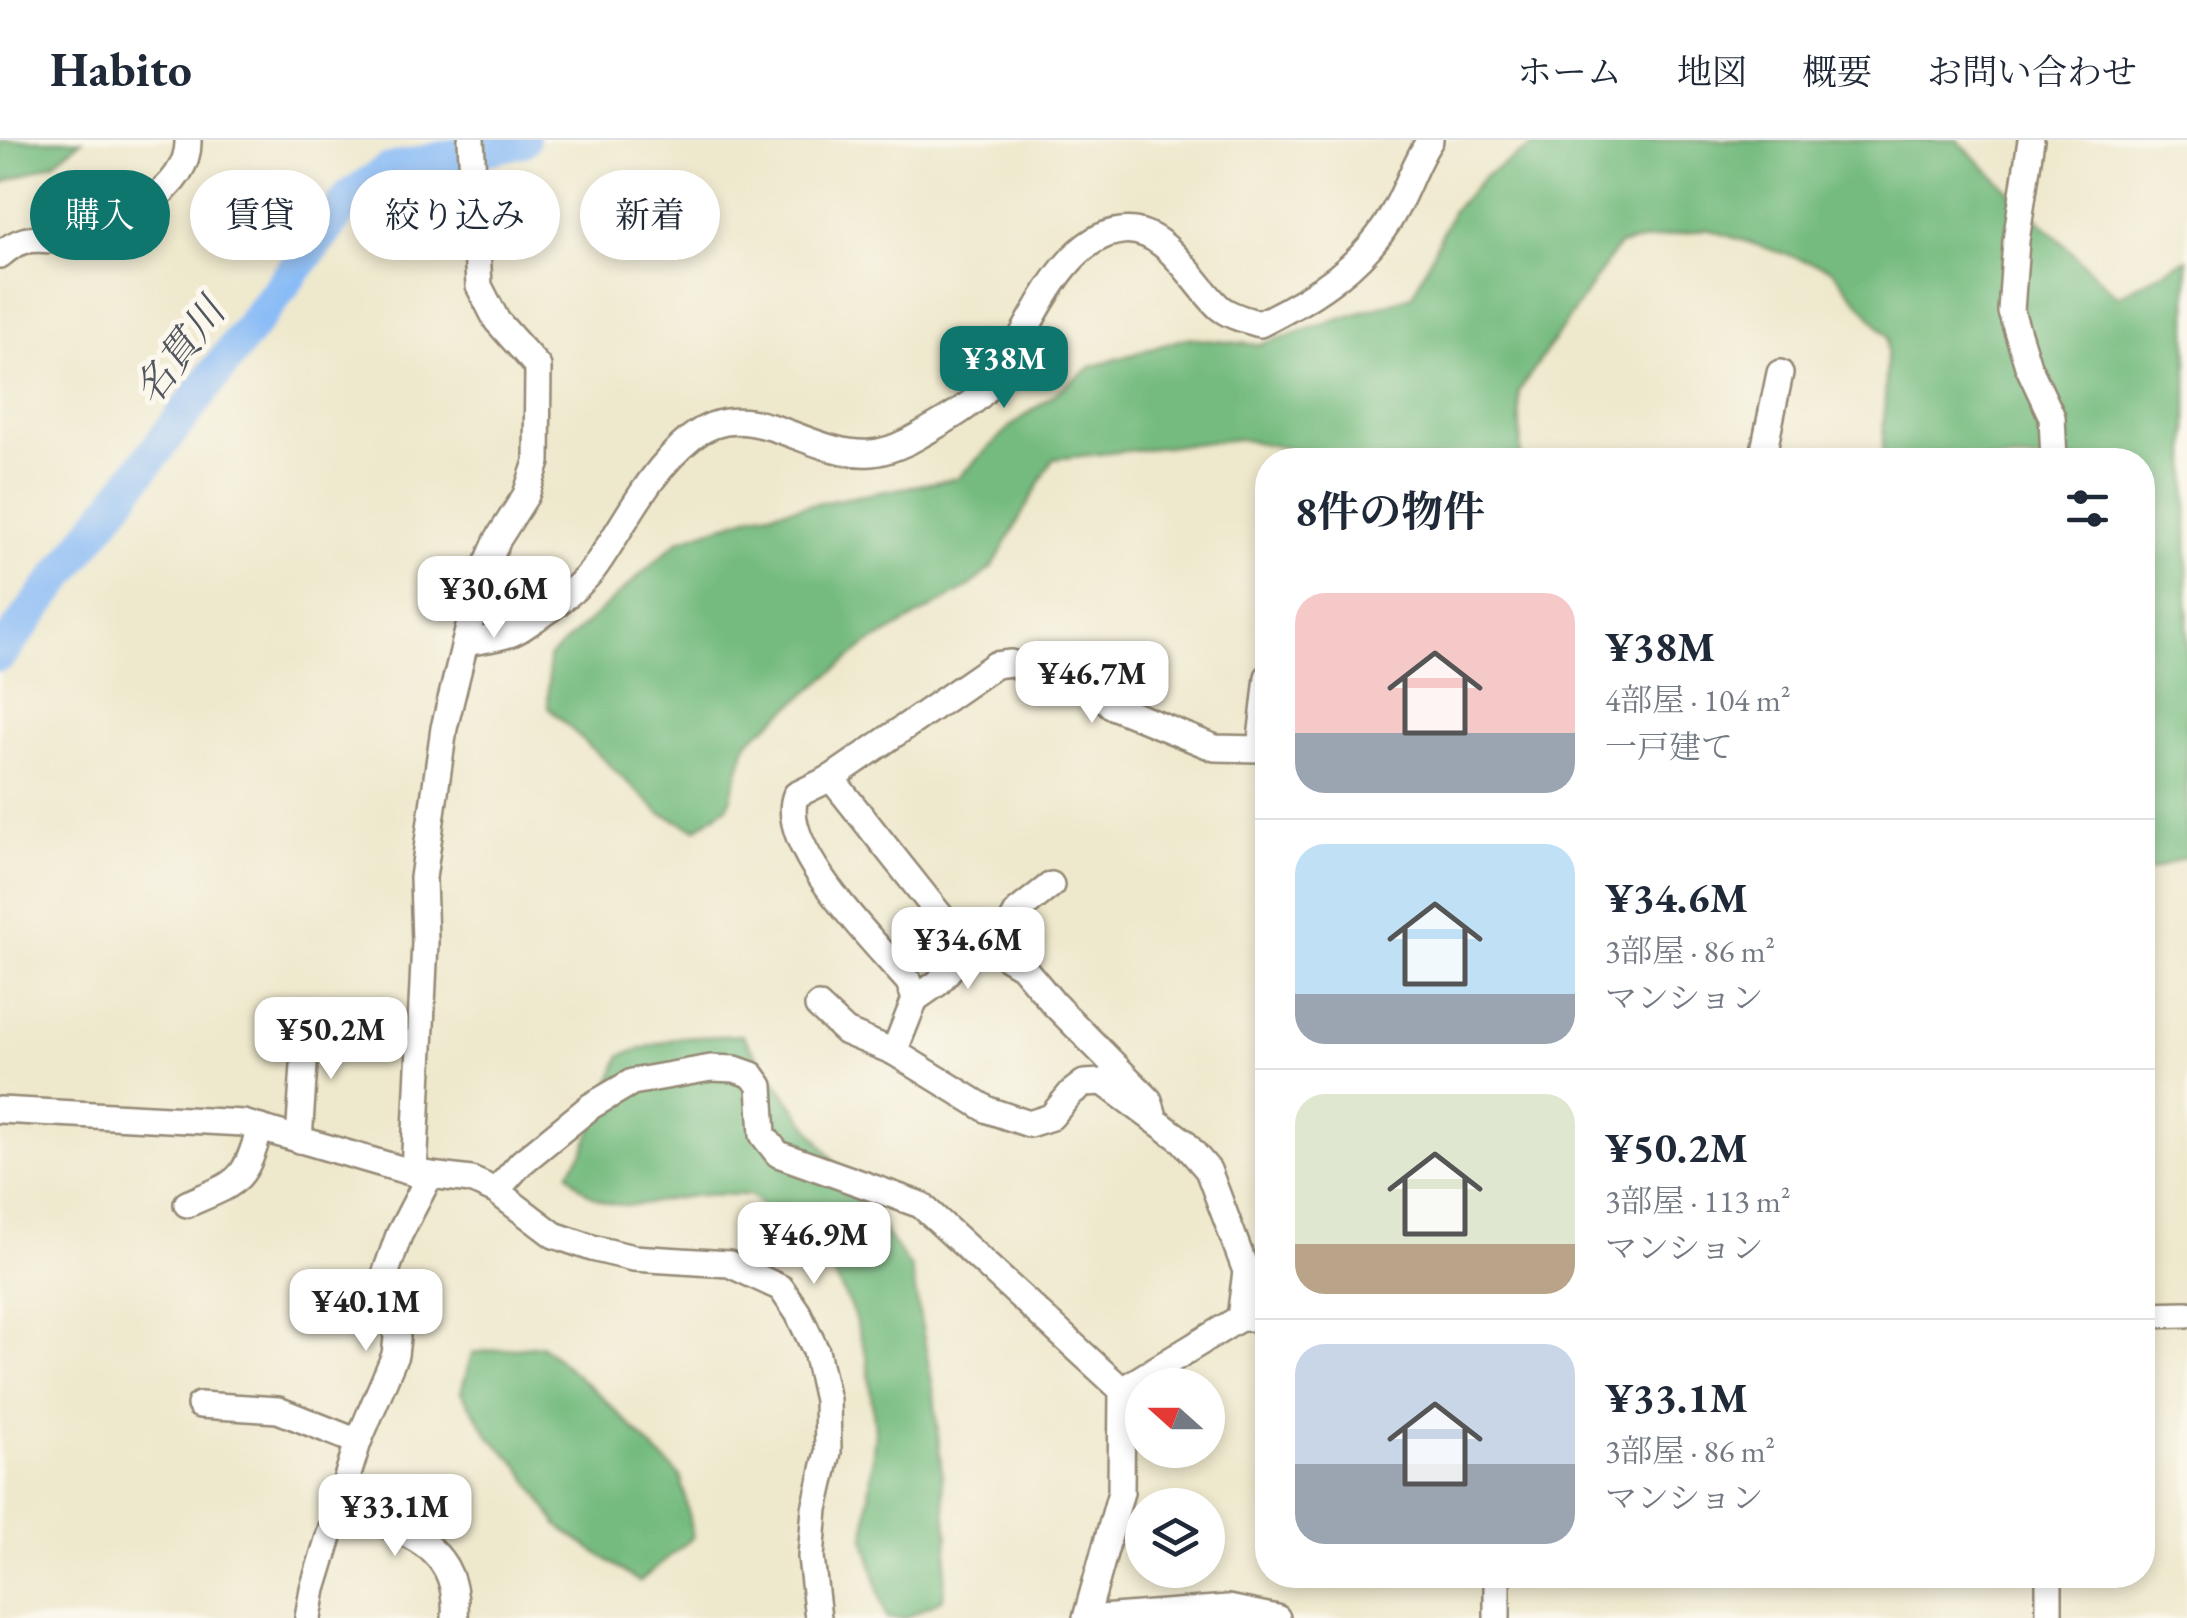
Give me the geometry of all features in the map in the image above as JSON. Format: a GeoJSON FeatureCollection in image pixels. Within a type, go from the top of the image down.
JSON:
{"type":"FeatureCollection","features":[{"type":"Feature","properties":{"kind":"street"},"geometry":{"type":"LineString","coordinates":[[0,255],[26,238],[70,239],[113,224],[153,200],[178,174],[189,148],[188,140]]}},
{"type":"Feature","properties":{"kind":"street"},"geometry":{"type":"LineString","coordinates":[[308,1618],[312,1589],[358,1442],[395,1355],[397,1338],[386,1272],[422,1174],[422,878],[444,728],[481,578],[498,539],[526,495],[537,462],[538,367],[497,322],[479,286],[470,140]]}},
{"type":"Feature","properties":{"kind":"street"},"geometry":{"type":"LineString","coordinates":[[465,643],[512,634],[549,609],[595,567],[657,470],[694,436],[715,424],[753,420],[834,449],[871,453],[910,442],[969,406],[992,383],[1048,290],[1072,260],[1095,241],[1121,230],[1144,234],[1162,244],[1222,310],[1260,324],[1306,302],[1361,256],[1394,212],[1430,140]]}},
{"type":"Feature","properties":{"kind":"street"},"geometry":{"type":"LineString","coordinates":[[2031,140],[2016,242],[2012,311],[2028,366],[2052,417],[2053,448]]}},
{"type":"Feature","properties":{"kind":"street"},"geometry":{"type":"LineString","coordinates":[[1764,448],[1780,373]]}},
{"type":"Feature","properties":{"kind":"street"},"geometry":{"type":"LineString","coordinates":[[915,999],[909,982],[814,871],[792,804],[796,795],[832,778],[995,665],[1011,663],[1038,674],[1069,670],[1084,678],[1112,706],[1215,748],[1255,758]]}},
{"type":"Feature","properties":{"kind":"street"},"geometry":{"type":"LineString","coordinates":[[832,778],[943,919],[1022,966],[1149,1100],[1154,1120]]}},
{"type":"Feature","properties":{"kind":"street"},"geometry":{"type":"LineString","coordinates":[[894,1052],[915,999],[986,945],[1018,911],[1052,884]]}},
{"type":"Feature","properties":{"kind":"street"},"geometry":{"type":"LineString","coordinates":[[818,1006],[846,1032],[894,1052],[988,1110],[1029,1124],[1052,1118],[1084,1083],[1103,1082],[1183,1140],[1208,1170],[1255,1262]]}},
{"type":"Feature","properties":{"kind":"street"},"geometry":{"type":"LineString","coordinates":[[299,1140],[308,1020]]}},
{"type":"Feature","properties":{"kind":"street"},"geometry":{"type":"LineString","coordinates":[[496,1191],[521,1163],[591,1106],[632,1082],[711,1068],[735,1069],[752,1075],[760,1086],[764,1135],[778,1154],[921,1205],[1122,1390],[1121,1492],[1086,1618]]}},
{"type":"Feature","properties":{"kind":"street"},"geometry":{"type":"LineString","coordinates":[[0,1110],[243,1124],[422,1174],[472,1180],[496,1191],[554,1235],[592,1248],[633,1258],[729,1264],[781,1288],[816,1351],[828,1400],[828,1452],[815,1509],[810,1557],[818,1618]]}},
{"type":"Feature","properties":{"kind":"street"},"geometry":{"type":"LineString","coordinates":[[187,1204],[230,1185],[249,1166],[260,1128]]}},
{"type":"Feature","properties":{"kind":"street"},"geometry":{"type":"LineString","coordinates":[[1240,1318],[1255,1272]]}},
{"type":"Feature","properties":{"kind":"street"},"geometry":{"type":"LineString","coordinates":[[2155,1315],[2187,1314]]}},
{"type":"Feature","properties":{"kind":"street"},"geometry":{"type":"LineString","coordinates":[[1122,1390],[1240,1318],[1255,1318]]}},
{"type":"Feature","properties":{"kind":"street"},"geometry":{"type":"LineString","coordinates":[[200,1405],[278,1410],[358,1442]]}},
{"type":"Feature","properties":{"kind":"street"},"geometry":{"type":"LineString","coordinates":[[338,1507],[422,1540],[439,1556],[456,1592],[455,1618]]}},
{"type":"Feature","properties":{"kind":"street"},"geometry":{"type":"LineString","coordinates":[[1497,1588],[1497,1618]]}},
{"type":"Feature","properties":{"kind":"street"},"geometry":{"type":"LineString","coordinates":[[2049,1588],[2049,1618]]}},
{"type":"Feature","properties":{"kind":"street"},"geometry":{"type":"LineString","coordinates":[[1101,1618],[1228,1608],[1277,1618]]}},
{"type":"Feature","properties":{"kind":"green space"},"geometry":{"type":"Polygon","coordinates":[[[0,140],[82,140],[54,163],[0,184],[0,140]]]}},
{"type":"Feature","properties":{"kind":"green space"},"geometry":{"type":"Polygon","coordinates":[[[1542,140],[1957,140],[2117,296],[2187,259],[2187,857],[2155,869],[2155,448],[1883,448],[1888,337],[1831,269],[1707,229],[1619,245],[1519,391],[1521,448],[1288,448],[1238,439],[1053,459],[993,566],[970,586],[865,646],[747,742],[728,806],[696,829],[660,813],[548,707],[549,657],[679,540],[754,515],[958,478],[1010,427],[1091,367],[1186,338],[1259,345],[1412,296],[1452,212],[1485,176],[1542,140]]]}},
{"type":"Feature","properties":{"kind":"green space"},"geometry":{"type":"Polygon","coordinates":[[[742,1035],[911,1268],[934,1394],[948,1538],[943,1599],[906,1618],[886,1618],[865,1540],[875,1430],[867,1358],[852,1310],[831,1269],[751,1195],[704,1195],[614,1204],[583,1189],[568,1173],[584,1150],[621,1055],[677,1038],[742,1035]]]}},
{"type":"Feature","properties":{"kind":"green space"},"geometry":{"type":"Polygon","coordinates":[[[541,1345],[600,1395],[681,1477],[693,1537],[639,1582],[558,1526],[520,1467],[491,1438],[461,1392],[472,1353],[541,1345]]]}},
{"type":"Feature","properties":{"kind":"waterway","name":"名貫川"},"geometry":{"type":"LineString","coordinates":[[0,654],[351,196],[388,171],[522,140]]}}]}
